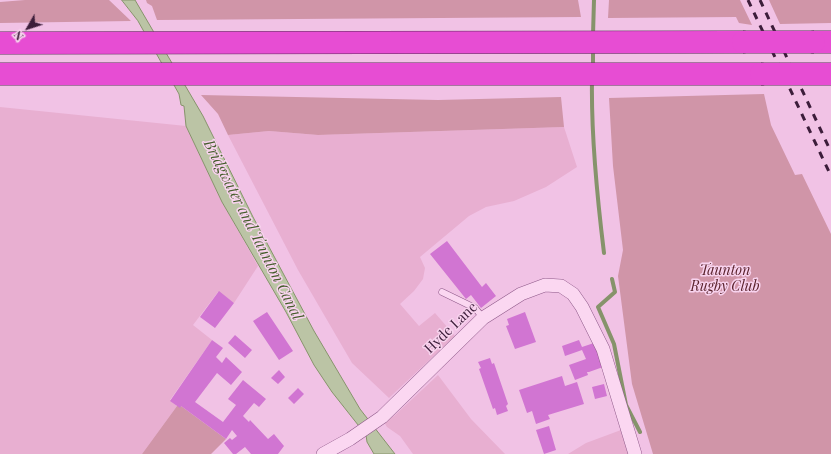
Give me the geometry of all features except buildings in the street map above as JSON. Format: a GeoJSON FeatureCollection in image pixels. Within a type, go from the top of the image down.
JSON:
{"type":"FeatureCollection","features":[{"type":"Feature","properties":{"kind":"highway"},"geometry":{"type":"LineString","coordinates":[[0,42],[822,42]]}},
{"type":"Feature","properties":{"kind":"highway"},"geometry":{"type":"LineString","coordinates":[[0,74],[831,74]]}},
{"type":"Feature","properties":{"kind":"street","name":"Hyde Lane"},"geometry":{"type":"LineString","coordinates":[[323,454],[350,439],[382,417],[483,318],[521,294],[545,285],[561,286],[573,294],[582,307],[603,350],[635,454]]}},
{"type":"Feature","properties":{"kind":"lane"},"geometry":{"type":"LineString","coordinates":[[442,292],[474,308],[483,318]]}},
{"type":"Feature","properties":{"kind":"shaded area"},"geometry":{"type":"Polygon","coordinates":[[[0,107],[186,126],[222,202],[258,266],[234,303],[218,292],[193,325],[212,340],[170,400],[177,406],[142,454],[0,454],[0,107]]]}},
{"type":"Feature","properties":{"kind":"shaded area"},"geometry":{"type":"Polygon","coordinates":[[[564,127],[577,167],[546,187],[514,201],[486,207],[469,216],[420,257],[425,268],[423,279],[414,291],[400,304],[419,326],[435,313],[455,336],[389,398],[352,363],[298,270],[228,135],[269,131],[318,135],[564,127]]]}},
{"type":"Feature","properties":{"kind":"shaded area"},"geometry":{"type":"Polygon","coordinates":[[[438,375],[471,419],[505,454],[413,454],[400,436],[387,427],[384,422],[394,416],[438,375]]]}},
{"type":"Feature","properties":{"kind":"shaded area"},"geometry":{"type":"Polygon","coordinates":[[[621,430],[628,454],[568,454],[586,443],[621,430]]]}},
{"type":"Feature","properties":{"kind":"green space"},"geometry":{"type":"Polygon","coordinates":[[[25,0],[109,0],[131,21],[0,23],[0,2],[25,0]]]}},
{"type":"Feature","properties":{"kind":"green space"},"geometry":{"type":"Polygon","coordinates":[[[146,0],[578,0],[581,17],[157,20],[152,6],[147,3],[146,0]]]}},
{"type":"Feature","properties":{"kind":"green space"},"geometry":{"type":"Polygon","coordinates":[[[609,0],[740,0],[752,25],[739,23],[736,17],[608,18],[609,0]]]}},
{"type":"Feature","properties":{"kind":"green space"},"geometry":{"type":"Polygon","coordinates":[[[769,0],[831,0],[831,23],[780,24],[769,0]]]}},
{"type":"Feature","properties":{"kind":"green space","name":"Taunton Rugby Club"},"geometry":{"type":"Polygon","coordinates":[[[764,94],[771,125],[795,175],[802,174],[831,234],[831,454],[653,454],[632,384],[618,276],[623,250],[613,166],[609,98],[764,94]]]}},
{"type":"Feature","properties":{"kind":"green space"},"geometry":{"type":"Polygon","coordinates":[[[201,95],[438,100],[561,97],[564,127],[318,135],[269,131],[228,135],[218,114],[201,95]]]}},
{"type":"Feature","properties":{"kind":"green space"},"geometry":{"type":"Polygon","coordinates":[[[177,406],[181,406],[226,439],[211,454],[142,454],[177,406]]]}},
{"type":"Feature","properties":{"kind":"water","name":"Bridgwater and Taunton Canal"},"geometry":{"type":"Polygon","coordinates":[[[122,0],[135,0],[203,116],[253,217],[314,331],[360,409],[395,454],[374,454],[367,442],[366,435],[332,392],[314,365],[286,312],[222,202],[186,126],[184,106],[181,105],[179,94],[138,21],[122,0]]]}},
{"type":"Feature","properties":{"kind":"waterway"},"geometry":{"type":"LineString","coordinates":[[593,35],[594,0]]}},
{"type":"Feature","properties":{"kind":"waterway"},"geometry":{"type":"LineString","coordinates":[[593,48],[593,67]]}},
{"type":"Feature","properties":{"kind":"waterway"},"geometry":{"type":"LineString","coordinates":[[592,80],[592,123],[604,253]]}},
{"type":"Feature","properties":{"kind":"waterway"},"geometry":{"type":"LineString","coordinates":[[612,279],[615,292],[598,307],[614,344],[626,405],[640,432]]}},
{"type":"Feature","properties":{"kind":"railway"},"geometry":{"type":"LineString","coordinates":[[748,0],[831,176]]}},
{"type":"Feature","properties":{"kind":"railway"},"geometry":{"type":"LineString","coordinates":[[760,0],[831,152]]}}]}
